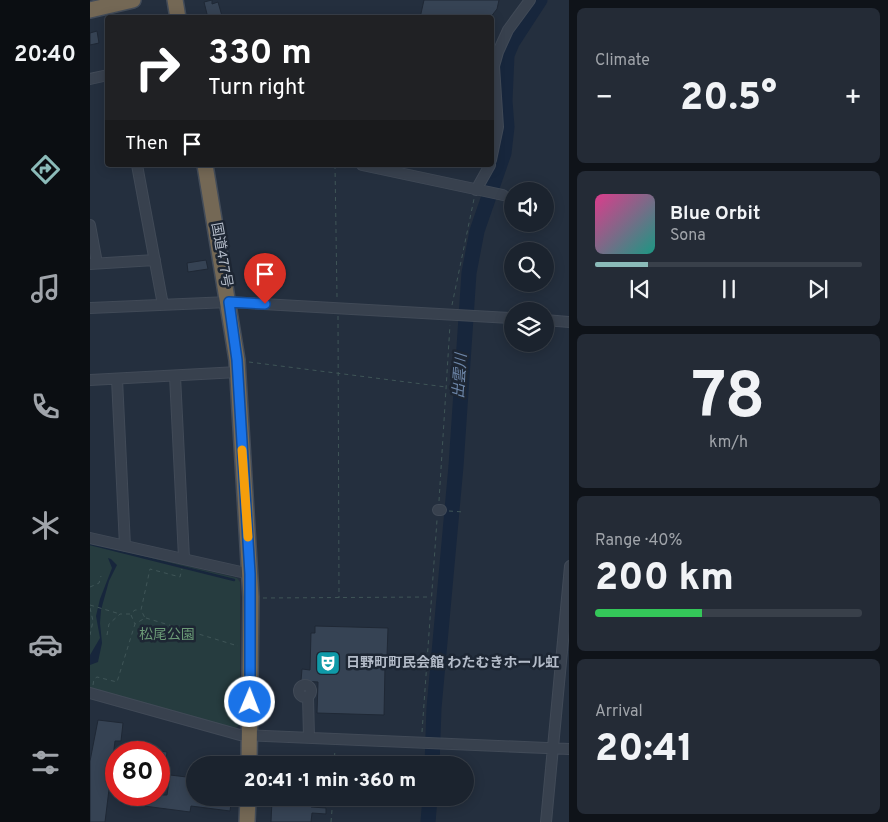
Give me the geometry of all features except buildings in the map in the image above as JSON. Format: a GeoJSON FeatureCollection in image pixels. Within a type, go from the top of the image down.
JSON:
{"type":"FeatureCollection","features":[{"type":"Feature","properties":{"kind":"highway"},"geometry":{"type":"LineString","coordinates":[[90,10],[133,0]]}},
{"type":"Feature","properties":{"kind":"highway"},"geometry":{"type":"LineString","coordinates":[[175,0],[178,15]]}},
{"type":"Feature","properties":{"kind":"highway","name":"国道477号"},"geometry":{"type":"LineString","coordinates":[[205,167],[238,366],[251,597],[249,756]]}},
{"type":"Feature","properties":{"kind":"highway"},"geometry":{"type":"LineString","coordinates":[[247,822],[248,806]]}},
{"type":"Feature","properties":{"kind":"street"},"geometry":{"type":"LineString","coordinates":[[494,146],[498,127],[494,66],[508,30],[530,0]]}},
{"type":"Feature","properties":{"kind":"street"},"geometry":{"type":"LineString","coordinates":[[90,79],[105,76]]}},
{"type":"Feature","properties":{"kind":"street"},"geometry":{"type":"LineString","coordinates":[[137,167],[163,305]]}},
{"type":"Feature","properties":{"kind":"street"},"geometry":{"type":"LineString","coordinates":[[371,167],[503,195]]}},
{"type":"Feature","properties":{"kind":"street"},"geometry":{"type":"LineString","coordinates":[[480,191],[489,167]]}},
{"type":"Feature","properties":{"kind":"street"},"geometry":{"type":"LineString","coordinates":[[90,225],[94,263],[155,260]]}},
{"type":"Feature","properties":{"kind":"street"},"geometry":{"type":"LineString","coordinates":[[90,308],[229,302],[504,318]]}},
{"type":"Feature","properties":{"kind":"street"},"geometry":{"type":"LineString","coordinates":[[554,321],[569,322]]}},
{"type":"Feature","properties":{"kind":"street"},"geometry":{"type":"LineString","coordinates":[[90,380],[175,376],[238,366]]}},
{"type":"Feature","properties":{"kind":"street"},"geometry":{"type":"LineString","coordinates":[[175,376],[184,558]]}},
{"type":"Feature","properties":{"kind":"street"},"geometry":{"type":"LineString","coordinates":[[117,379],[125,546]]}},
{"type":"Feature","properties":{"kind":"street"},"geometry":{"type":"LineString","coordinates":[[90,538],[250,574]]}},
{"type":"Feature","properties":{"kind":"street"},"geometry":{"type":"LineString","coordinates":[[546,822],[569,566]]}},
{"type":"Feature","properties":{"kind":"street"},"geometry":{"type":"LineString","coordinates":[[91,693],[250,736],[444,742],[569,749]]}},
{"type":"Feature","properties":{"kind":"street"},"geometry":{"type":"LineString","coordinates":[[308,697],[309,737]]}},
{"type":"Feature","properties":{"kind":"path"},"geometry":{"type":"LineString","coordinates":[[335,167],[339,598]]}},
{"type":"Feature","properties":{"kind":"path"},"geometry":{"type":"LineString","coordinates":[[422,742],[430,597],[439,510],[450,314],[480,191]]}},
{"type":"Feature","properties":{"kind":"path"},"geometry":{"type":"LineString","coordinates":[[238,366],[338,374],[446,387]]}},
{"type":"Feature","properties":{"kind":"path"},"geometry":{"type":"LineString","coordinates":[[439,510],[464,512]]}},
{"type":"Feature","properties":{"kind":"path"},"geometry":{"type":"LineString","coordinates":[[182,570],[180,577],[150,570],[141,610],[146,618],[245,648]]}},
{"type":"Feature","properties":{"kind":"path"},"geometry":{"type":"LineString","coordinates":[[90,587],[99,582],[101,576]]}},
{"type":"Feature","properties":{"kind":"path"},"geometry":{"type":"LineString","coordinates":[[251,597],[430,597]]}},
{"type":"Feature","properties":{"kind":"path"},"geometry":{"type":"LineString","coordinates":[[90,635],[93,621],[90,606],[96,606],[120,614],[130,614],[135,610],[141,610]]}},
{"type":"Feature","properties":{"kind":"path"},"geometry":{"type":"LineString","coordinates":[[107,635],[109,624],[120,614]]}},
{"type":"Feature","properties":{"kind":"path"},"geometry":{"type":"LineString","coordinates":[[130,614],[136,624]]}},
{"type":"Feature","properties":{"kind":"path"},"geometry":{"type":"LineString","coordinates":[[90,677],[117,682],[136,624],[146,618]]}},
{"type":"Feature","properties":{"kind":"path"},"geometry":{"type":"LineString","coordinates":[[91,693],[94,679]]}},
{"type":"Feature","properties":{"kind":"path"},"geometry":{"type":"LineString","coordinates":[[335,756],[336,738]]}},
{"type":"Feature","properties":{"kind":"path"},"geometry":{"type":"LineString","coordinates":[[331,822],[332,806]]}},
{"type":"Feature","properties":{"kind":"green space","name":"松尾公園"},"geometry":{"type":"Polygon","coordinates":[[[90,543],[237,578],[240,582],[240,724],[235,729],[90,689],[90,543]]]}},
{"type":"Feature","properties":{"kind":"water"},"geometry":{"type":"Polygon","coordinates":[[[108,558],[117,565],[109,581],[101,610],[102,643],[98,662],[90,665],[90,655],[100,638],[96,616],[100,599],[112,568],[108,558]]]}},
{"type":"Feature","properties":{"kind":"waterway","name":"出雲川"},"geometry":{"type":"LineString","coordinates":[[432,756],[434,708],[456,466],[469,273],[477,231],[504,153],[507,127],[505,101],[507,55],[512,43],[540,0]]}},
{"type":"Feature","properties":{"kind":"waterway"},"geometry":{"type":"LineString","coordinates":[[90,544],[234,580]]}},
{"type":"Feature","properties":{"kind":"waterway","name":"出雲川"},"geometry":{"type":"LineString","coordinates":[[428,822],[429,806]]}},
{"type":"Feature","properties":{"kind":"slow traffic"},"geometry":{"type":"LineString","coordinates":[[242,450],[248,537]]}},
{"type":"Feature","properties":{"kind":"place","name":"日野町町民会館 わたむきホール虹"},"geometry":{"type":"Point","coordinates":[328,663]}},
{"type":"Feature","properties":{"kind":"route"},"geometry":{"type":"LineString","coordinates":[[250,702],[250,574],[237,360],[229,302],[265,304]]}}]}
